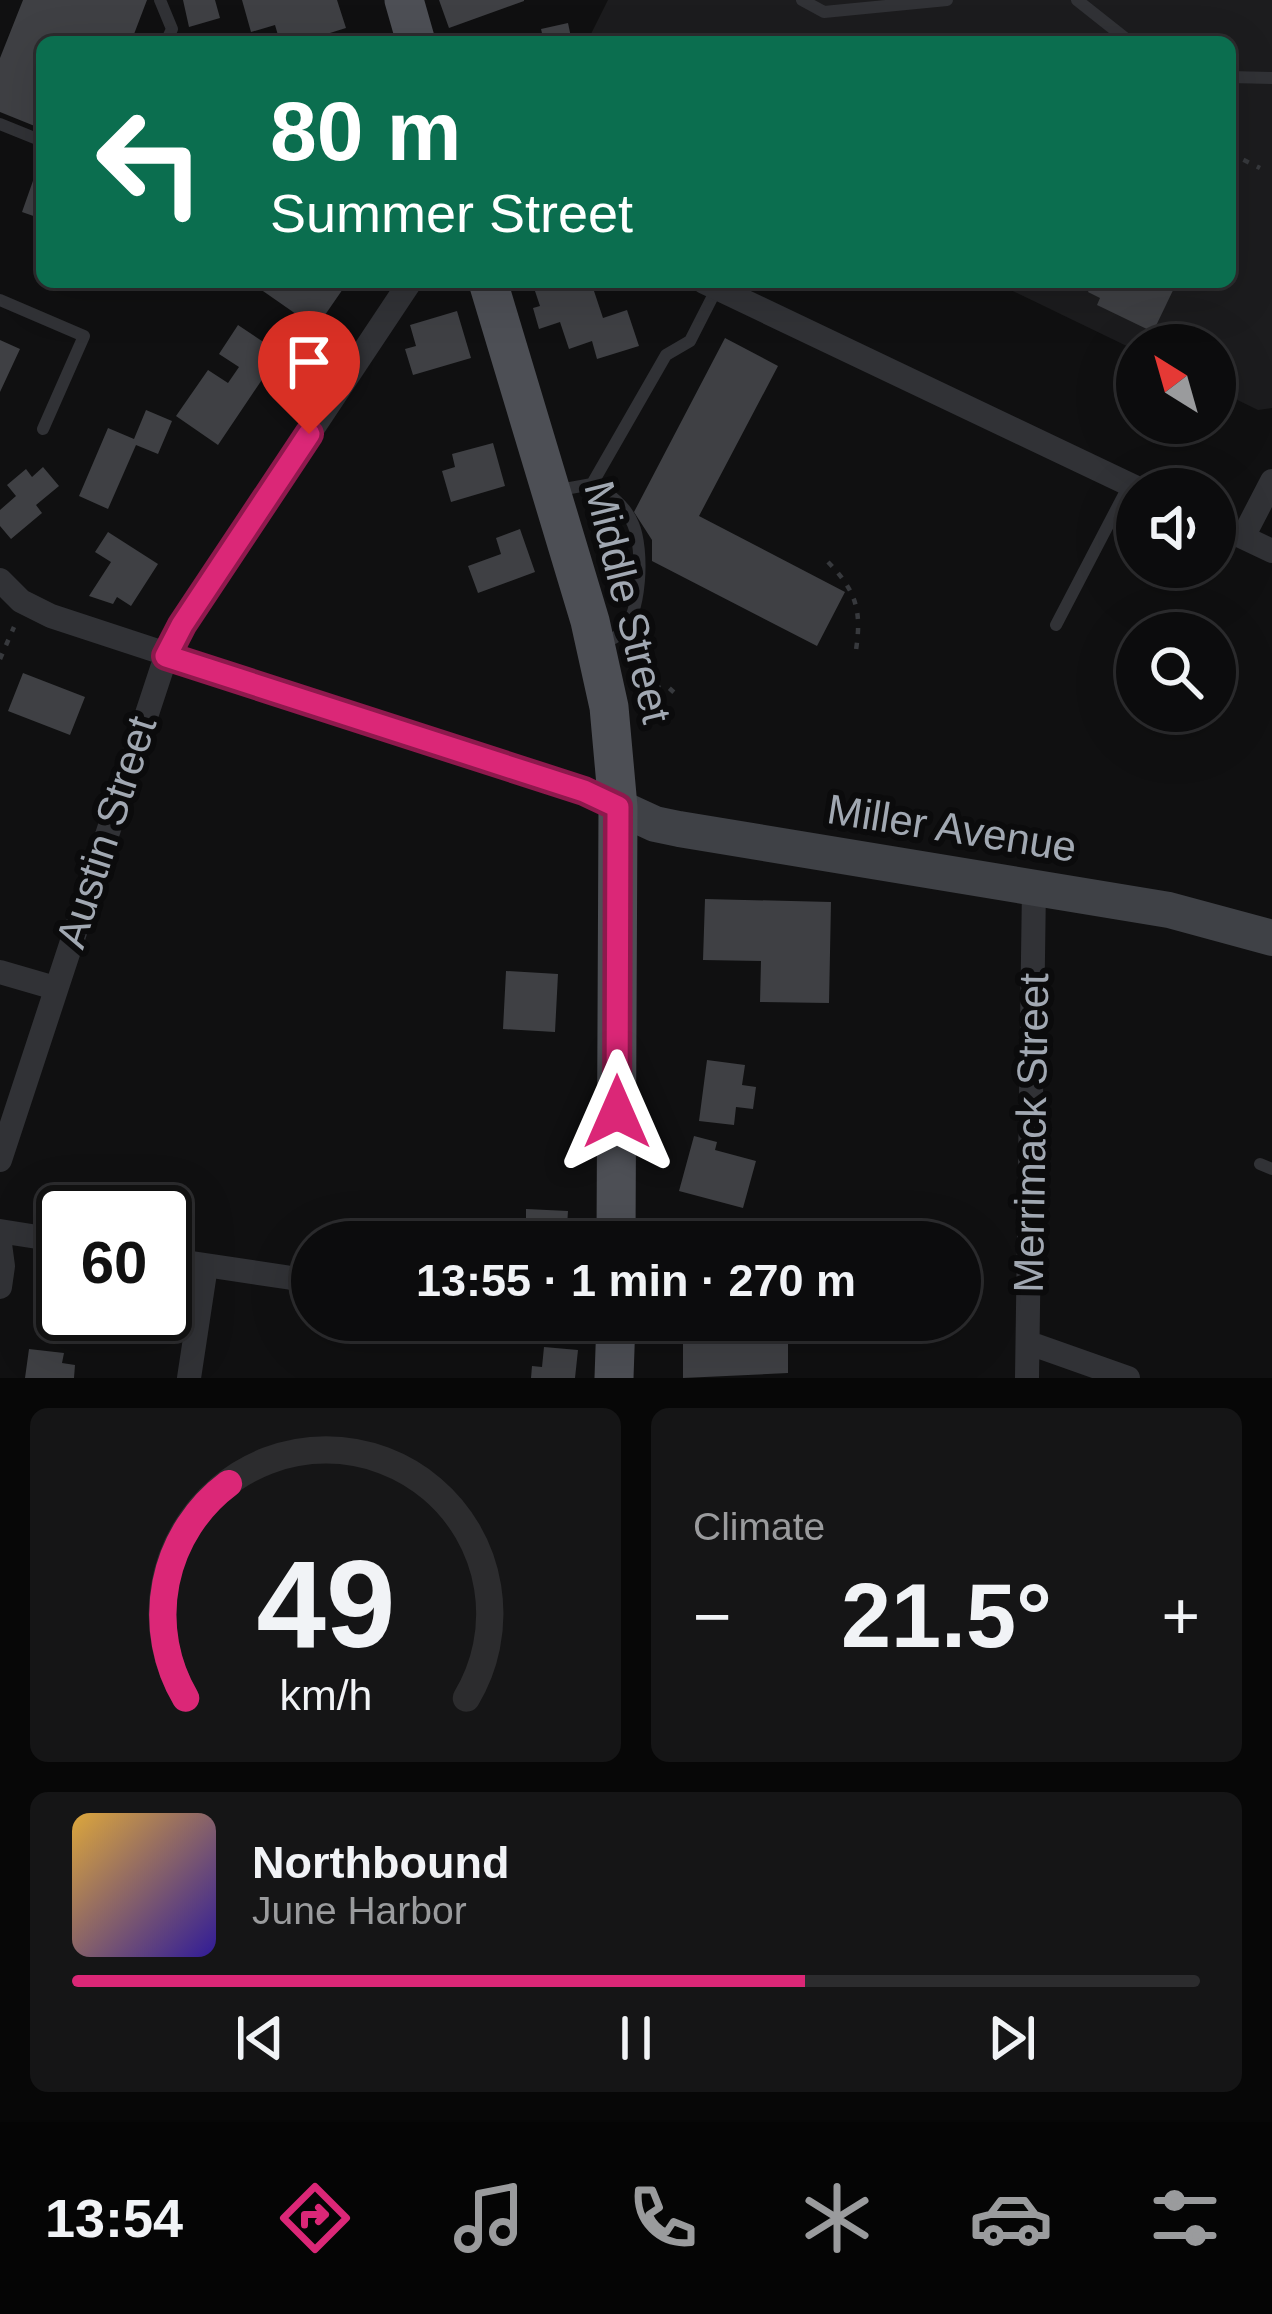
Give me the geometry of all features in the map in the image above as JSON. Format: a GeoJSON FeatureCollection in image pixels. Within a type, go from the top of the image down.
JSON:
{"type":"FeatureCollection","features":[{"type":"Feature","properties":{"kind":"main road"},"geometry":{"type":"LineString","coordinates":[[404,0],[414,36]]}},
{"type":"Feature","properties":{"kind":"main road","name":"Middle Street"},"geometry":{"type":"LineString","coordinates":[[490,288],[597,647],[616,754],[616,1221]]}},
{"type":"Feature","properties":{"kind":"main road","name":"Miller Avenue"},"geometry":{"type":"LineString","coordinates":[[618,807],[679,830],[1204,917],[1272,938]]}},
{"type":"Feature","properties":{"kind":"main road"},"geometry":{"type":"LineString","coordinates":[[609,1341],[614,1378]]}},
{"type":"Feature","properties":{"kind":"street","name":"Austin Street"},"geometry":{"type":"LineString","coordinates":[[0,1160],[166,656],[406,288]]}},
{"type":"Feature","properties":{"kind":"street"},"geometry":{"type":"LineString","coordinates":[[717,288],[1116,478]]}},
{"type":"Feature","properties":{"kind":"street"},"geometry":{"type":"LineString","coordinates":[[1243,537],[1272,481]]}},
{"type":"Feature","properties":{"kind":"street"},"geometry":{"type":"LineString","coordinates":[[1236,534],[1272,551]]}},
{"type":"Feature","properties":{"kind":"street"},"geometry":{"type":"LineString","coordinates":[[0,580],[36,610],[584,791],[618,807]]}},
{"type":"Feature","properties":{"kind":"street","name":"Merrimack Street"},"geometry":{"type":"LineString","coordinates":[[1028,1378],[1034,887]]}},
{"type":"Feature","properties":{"kind":"street"},"geometry":{"type":"LineString","coordinates":[[0,972],[56,988]]}},
{"type":"Feature","properties":{"kind":"street"},"geometry":{"type":"LineString","coordinates":[[0,1231],[36,1237]]}},
{"type":"Feature","properties":{"kind":"street"},"geometry":{"type":"LineString","coordinates":[[0,1244],[0,1287]]}},
{"type":"Feature","properties":{"kind":"street"},"geometry":{"type":"LineString","coordinates":[[192,1264],[291,1278]]}},
{"type":"Feature","properties":{"kind":"street"},"geometry":{"type":"LineString","coordinates":[[189,1378],[206,1266]]}},
{"type":"Feature","properties":{"kind":"street"},"geometry":{"type":"LineString","coordinates":[[1029,1343],[1128,1378]]}},
{"type":"Feature","properties":{"kind":"lane"},"geometry":{"type":"LineString","coordinates":[[160,0],[172,28],[169,36]]}},
{"type":"Feature","properties":{"kind":"lane"},"geometry":{"type":"LineString","coordinates":[[802,0],[824,12],[947,0]]}},
{"type":"Feature","properties":{"kind":"lane"},"geometry":{"type":"LineString","coordinates":[[1076,0],[1122,36]]}},
{"type":"Feature","properties":{"kind":"lane"},"geometry":{"type":"LineString","coordinates":[[1236,77],[1272,78]]}},
{"type":"Feature","properties":{"kind":"lane"},"geometry":{"type":"LineString","coordinates":[[0,124],[36,139]]}},
{"type":"Feature","properties":{"kind":"lane"},"geometry":{"type":"LineString","coordinates":[[592,484],[666,355],[690,341],[710,288]]}},
{"type":"Feature","properties":{"kind":"lane"},"geometry":{"type":"LineString","coordinates":[[0,300],[84,336],[43,429]]}},
{"type":"Feature","properties":{"kind":"lane"},"geometry":{"type":"LineString","coordinates":[[552,491],[592,484],[620,503],[633,522],[639,558],[637,601],[623,633],[597,647]]}},
{"type":"Feature","properties":{"kind":"lane"},"geometry":{"type":"LineString","coordinates":[[1056,625],[1116,519]]}},
{"type":"Feature","properties":{"kind":"path"},"geometry":{"type":"LineString","coordinates":[[1236,156],[1260,168]]}},
{"type":"Feature","properties":{"kind":"path"},"geometry":{"type":"LineString","coordinates":[[829,562],[856,596],[856,650]]}},
{"type":"Feature","properties":{"kind":"path"},"geometry":{"type":"LineString","coordinates":[[0,659],[14,627]]}},
{"type":"Feature","properties":{"kind":"path"},"geometry":{"type":"LineString","coordinates":[[635,690],[668,688],[679,697]]}},
{"type":"Feature","properties":{"kind":"shaded area"},"geometry":{"type":"Polygon","coordinates":[[[608,0],[1272,0],[1272,408],[1258,410],[1236,399],[1236,324],[1116,324],[1116,341],[1006,288],[1236,288],[1236,36],[590,36],[608,0]]]}},
{"type":"Feature","properties":{"kind":"building"},"geometry":{"type":"Polygon","coordinates":[[[23,0],[147,0],[133,36],[36,36],[36,127],[0,112],[0,58],[23,0]]]}},
{"type":"Feature","properties":{"kind":"building"},"geometry":{"type":"Polygon","coordinates":[[[183,0],[215,0],[220,18],[189,27],[183,0]]]}},
{"type":"Feature","properties":{"kind":"building"},"geometry":{"type":"Polygon","coordinates":[[[242,0],[337,0],[346,28],[320,36],[278,36],[275,25],[251,32],[242,0]]]}},
{"type":"Feature","properties":{"kind":"building"},"geometry":{"type":"Polygon","coordinates":[[[439,0],[524,0],[524,1],[449,28],[439,0]]]}},
{"type":"Feature","properties":{"kind":"building"},"geometry":{"type":"Polygon","coordinates":[[[568,23],[571,36],[543,36],[541,29],[568,23]]]}},
{"type":"Feature","properties":{"kind":"building"},"geometry":{"type":"Polygon","coordinates":[[[34,178],[36,179],[36,217],[22,212],[34,178]]]}},
{"type":"Feature","properties":{"kind":"building"},"geometry":{"type":"Polygon","coordinates":[[[259,288],[344,288],[316,328],[259,288]]]}},
{"type":"Feature","properties":{"kind":"building"},"geometry":{"type":"Polygon","coordinates":[[[534,288],[593,288],[603,318],[627,310],[639,346],[597,359],[592,341],[569,349],[560,322],[539,329],[533,308],[540,306],[534,288]]]}},
{"type":"Feature","properties":{"kind":"building"},"geometry":{"type":"Polygon","coordinates":[[[1090,288],[1174,288],[1157,324],[1136,324],[1097,305],[1100,298],[1088,292],[1090,288]]]}},
{"type":"Feature","properties":{"kind":"building"},"geometry":{"type":"Polygon","coordinates":[[[457,311],[471,358],[413,375],[405,349],[416,346],[410,325],[457,311]]]}},
{"type":"Feature","properties":{"kind":"building"},"geometry":{"type":"Polygon","coordinates":[[[238,325],[280,353],[218,445],[176,416],[208,370],[228,383],[239,367],[219,354],[238,325]]]}},
{"type":"Feature","properties":{"kind":"building"},"geometry":{"type":"Polygon","coordinates":[[[725,338],[778,366],[699,516],[845,592],[817,646],[652,561],[652,540],[634,512],[725,338]]]}},
{"type":"Feature","properties":{"kind":"building"},"geometry":{"type":"Polygon","coordinates":[[[0,340],[20,349],[0,392],[0,340]]]}},
{"type":"Feature","properties":{"kind":"building"},"geometry":{"type":"Polygon","coordinates":[[[146,410],[172,421],[158,454],[136,445],[108,509],[79,496],[108,428],[134,439],[146,410]]]}},
{"type":"Feature","properties":{"kind":"building"},"geometry":{"type":"Polygon","coordinates":[[[493,443],[505,486],[451,502],[442,471],[455,467],[452,454],[493,443]]]}},
{"type":"Feature","properties":{"kind":"building"},"geometry":{"type":"Polygon","coordinates":[[[43,467],[59,486],[36,505],[42,513],[11,539],[0,526],[0,510],[16,496],[7,485],[26,469],[32,477],[43,467]]]}},
{"type":"Feature","properties":{"kind":"building"},"geometry":{"type":"Polygon","coordinates":[[[520,529],[535,572],[478,593],[468,566],[501,554],[496,538],[520,529]]]}},
{"type":"Feature","properties":{"kind":"building"},"geometry":{"type":"Polygon","coordinates":[[[108,532],[158,564],[131,606],[117,597],[113,604],[89,596],[111,562],[95,552],[108,532]]]}},
{"type":"Feature","properties":{"kind":"building"},"geometry":{"type":"Polygon","coordinates":[[[23,673],[85,697],[70,735],[8,711],[23,673]]]}},
{"type":"Feature","properties":{"kind":"building"},"geometry":{"type":"Polygon","coordinates":[[[705,899],[831,902],[829,1003],[760,1002],[761,961],[703,960],[705,899]]]}},
{"type":"Feature","properties":{"kind":"building"},"geometry":{"type":"Polygon","coordinates":[[[506,971],[558,974],[555,1032],[503,1029],[506,971]]]}},
{"type":"Feature","properties":{"kind":"building"},"geometry":{"type":"Polygon","coordinates":[[[707,1060],[745,1065],[742,1085],[756,1087],[753,1109],[736,1107],[734,1125],[699,1121],[707,1060]]]}},
{"type":"Feature","properties":{"kind":"building"},"geometry":{"type":"Polygon","coordinates":[[[694,1136],[717,1142],[715,1150],[756,1161],[743,1208],[679,1191],[694,1136]]]}},
{"type":"Feature","properties":{"kind":"building"},"geometry":{"type":"Polygon","coordinates":[[[526,1209],[568,1211],[567,1221],[526,1221],[526,1209]]]}},
{"type":"Feature","properties":{"kind":"building"},"geometry":{"type":"Polygon","coordinates":[[[683,1341],[788,1344],[788,1373],[683,1378],[683,1341]]]}},
{"type":"Feature","properties":{"kind":"building"},"geometry":{"type":"Polygon","coordinates":[[[544,1347],[578,1350],[575,1378],[531,1378],[532,1366],[542,1367],[544,1347]]]}},
{"type":"Feature","properties":{"kind":"building"},"geometry":{"type":"Polygon","coordinates":[[[29,1349],[64,1353],[62,1363],[75,1365],[74,1378],[25,1378],[29,1349]]]}},
{"type":"Feature","properties":{"kind":"route"},"geometry":{"type":"LineString","coordinates":[[309,434],[166,656],[584,791],[618,807],[617,1112]]}}]}
